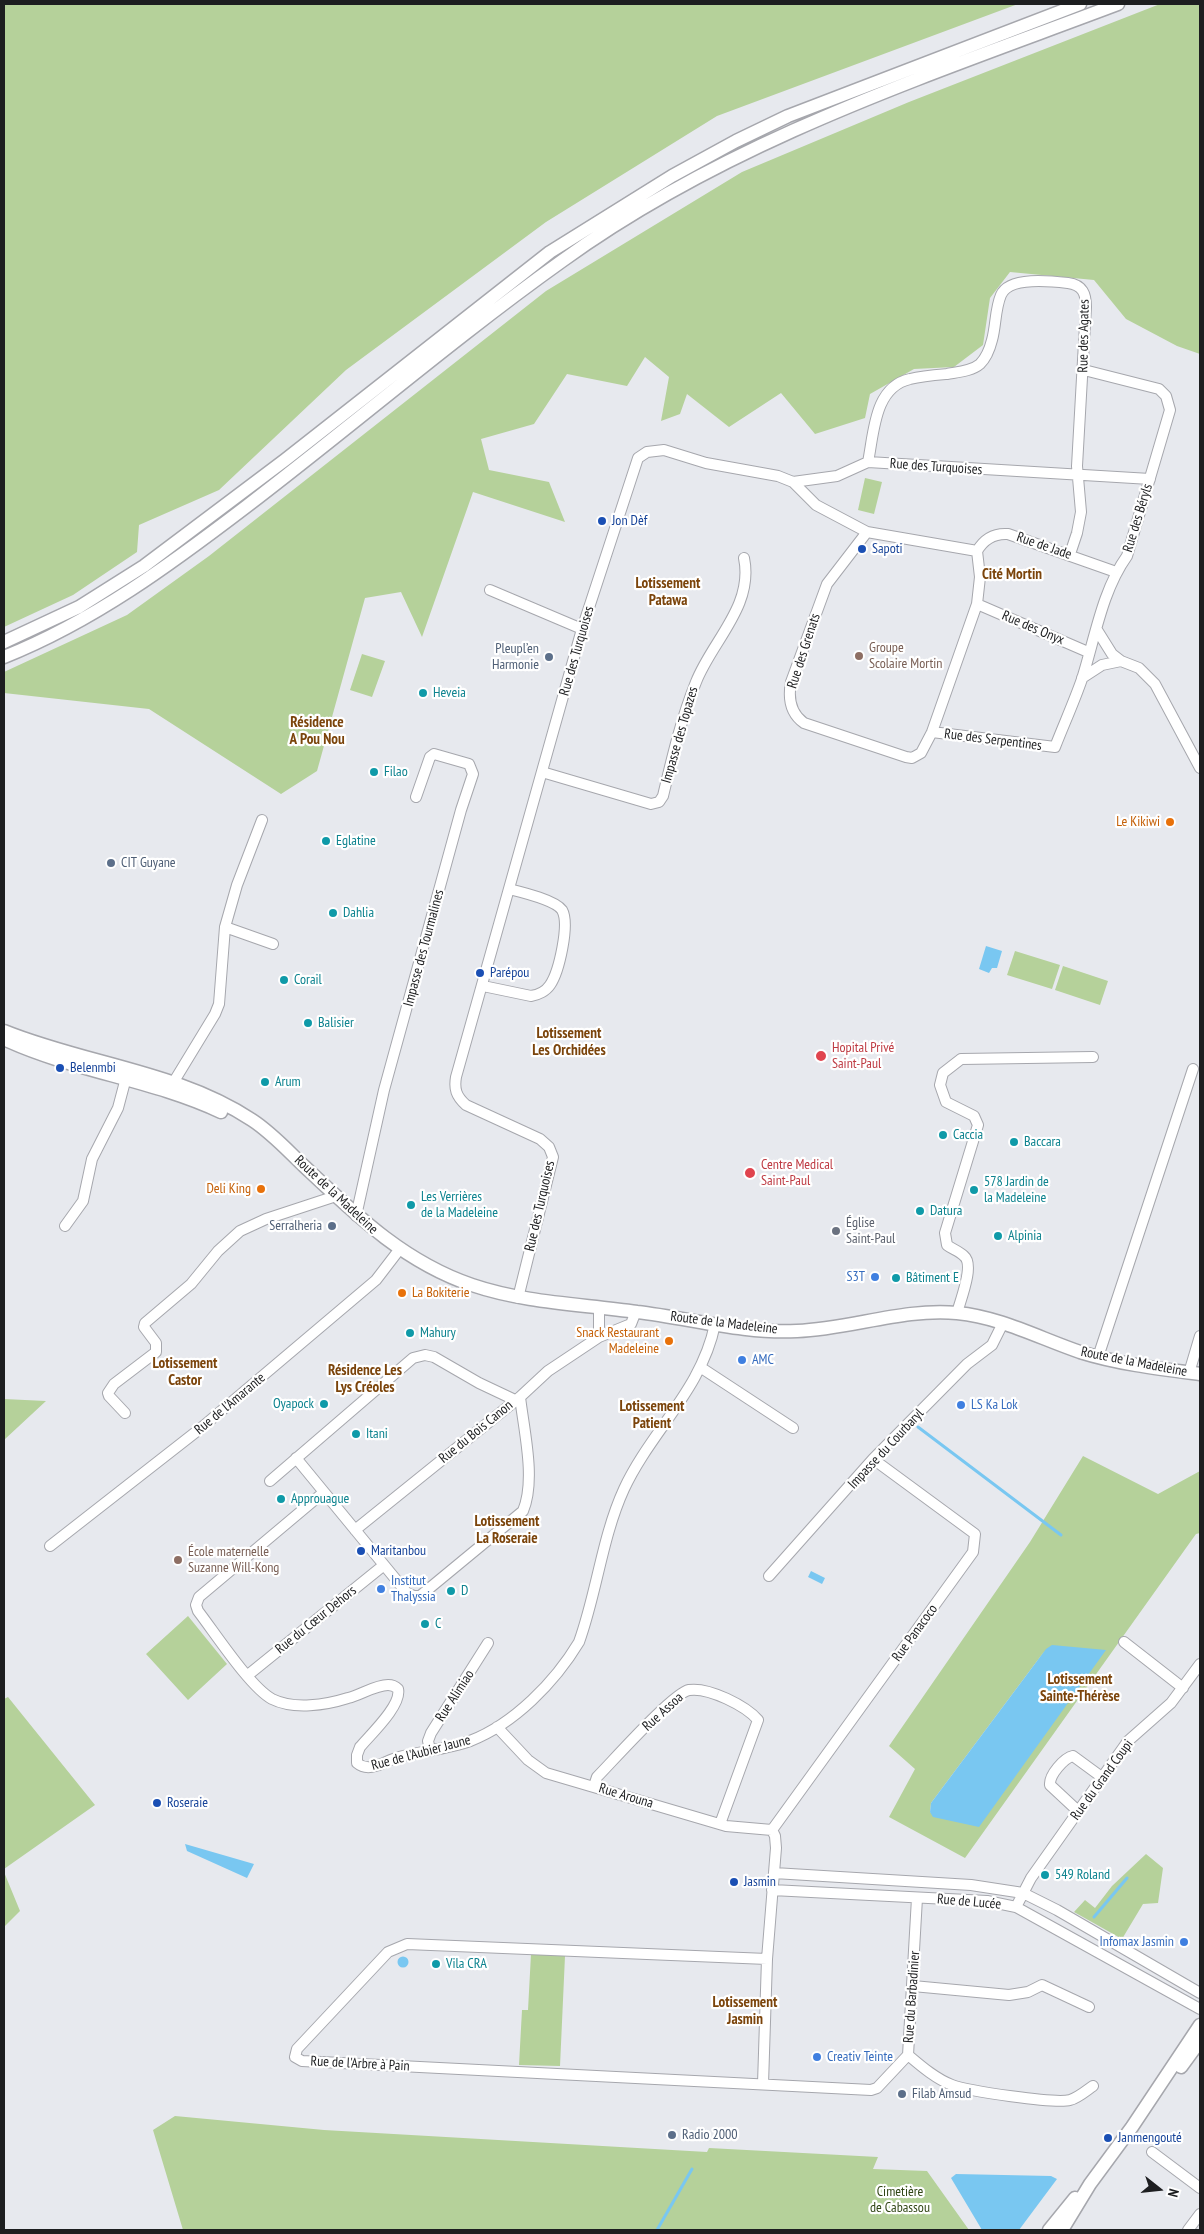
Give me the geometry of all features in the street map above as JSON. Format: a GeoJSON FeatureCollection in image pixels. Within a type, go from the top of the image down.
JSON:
{"type":"FeatureCollection","features":[{"type":"Feature","properties":{"kind":"main road"},"geometry":{"type":"LineString","coordinates":[[4,642],[79,607],[144,566],[238,496],[550,252],[672,176],[736,141],[788,116],[1080,4]]}},
{"type":"Feature","properties":{"kind":"main road"},"geometry":{"type":"LineString","coordinates":[[4,656],[39,642],[86,618],[157,573],[298,467],[562,260],[676,188],[807,123],[1118,4]]}},
{"type":"Feature","properties":{"kind":"main road","name":"Route de la Madeleine"},"geometry":{"type":"LineString","coordinates":[[4,1030],[215,1108],[236,1118],[287,1150]]}},
{"type":"Feature","properties":{"kind":"main road","name":"Route de la Madeleine"},"geometry":{"type":"LineString","coordinates":[[4,1038],[34,1052],[126,1075],[173,1083],[200,1093],[240,1113],[267,1131],[356,1216],[399,1250],[449,1277],[518,1298],[599,1307],[715,1324],[794,1332],[828,1329],[912,1314],[957,1313],[1003,1323],[1098,1357],[1195,1374]]}},
{"type":"Feature","properties":{"kind":"main road"},"geometry":{"type":"LineString","coordinates":[[1062,2230],[1090,2184],[1132,2127],[1200,2025]]}},
{"type":"Feature","properties":{"kind":"main road"},"geometry":{"type":"LineString","coordinates":[[1132,2127],[1160,2096],[1200,2041]]}},
{"type":"Feature","properties":{"kind":"main road"},"geometry":{"type":"LineString","coordinates":[[1049,2230],[1077,2195],[1090,2184]]}},
{"type":"Feature","properties":{"kind":"street","name":"Rue des Agates"},"geometry":{"type":"LineString","coordinates":[[868,462],[880,405],[890,390],[909,379],[960,372],[980,364],[992,342],[1000,297],[1005,288],[1014,284],[1056,282],[1074,284],[1082,289],[1086,307],[1078,476],[1080,519],[1070,554]]}},
{"type":"Feature","properties":{"kind":"street","name":"Rue des Béryls"},"geometry":{"type":"LineString","coordinates":[[1055,747],[1082,678],[1088,652],[1116,572],[1127,556],[1170,410],[1166,396],[1159,389],[1084,370]]}},
{"type":"Feature","properties":{"kind":"street","name":"Rue des Turquoises"},"geometry":{"type":"LineString","coordinates":[[518,1298],[553,1157],[549,1147],[540,1140],[466,1105],[458,1099],[455,1087],[456,1076],[483,986],[582,629],[636,461],[642,455],[664,450],[706,463],[778,476],[793,482],[837,476],[868,462],[1150,480]]}},
{"type":"Feature","properties":{"kind":"street"},"geometry":{"type":"LineString","coordinates":[[793,482],[816,505],[867,532],[977,551],[980,577],[977,604],[932,732]]}},
{"type":"Feature","properties":{"kind":"street","name":"Rue des Grenats"},"geometry":{"type":"LineString","coordinates":[[867,532],[827,584],[791,682],[789,699],[798,718],[804,723],[906,757],[912,758],[921,753],[932,732]]}},
{"type":"Feature","properties":{"kind":"street","name":"Rue de Jade"},"geometry":{"type":"LineString","coordinates":[[977,551],[988,538],[1002,533],[1070,554],[1116,572]]}},
{"type":"Feature","properties":{"kind":"street","name":"Impasse des Topazes"},"geometry":{"type":"LineString","coordinates":[[542,772],[651,804],[659,802],[663,796],[677,738],[695,684],[726,631],[742,594],[746,576],[744,558]]}},
{"type":"Feature","properties":{"kind":"street"},"geometry":{"type":"LineString","coordinates":[[490,590],[582,629]]}},
{"type":"Feature","properties":{"kind":"street","name":"Rue des Onyx"},"geometry":{"type":"LineString","coordinates":[[977,604],[1088,652]]}},
{"type":"Feature","properties":{"kind":"street"},"geometry":{"type":"LineString","coordinates":[[1097,630],[1112,654],[1121,661],[1139,668],[1155,684],[1200,768]]}},
{"type":"Feature","properties":{"kind":"street"},"geometry":{"type":"LineString","coordinates":[[1082,678],[1102,665],[1121,661]]}},
{"type":"Feature","properties":{"kind":"street","name":"Rue des Serpentines"},"geometry":{"type":"LineString","coordinates":[[932,732],[1055,747]]}},
{"type":"Feature","properties":{"kind":"street","name":"Impasse des Tourmalines"},"geometry":{"type":"LineString","coordinates":[[356,1216],[384,1090],[461,810],[474,774],[473,769],[469,764],[434,754],[430,757],[416,797]]}},
{"type":"Feature","properties":{"kind":"street"},"geometry":{"type":"LineString","coordinates":[[173,1083],[215,1014],[219,1004],[225,927],[237,885],[262,820]]}},
{"type":"Feature","properties":{"kind":"street"},"geometry":{"type":"LineString","coordinates":[[483,986],[522,995],[537,995],[550,985],[556,970],[565,932],[563,912],[557,906],[536,897],[509,889]]}},
{"type":"Feature","properties":{"kind":"street"},"geometry":{"type":"LineString","coordinates":[[225,927],[273,944]]}},
{"type":"Feature","properties":{"kind":"street"},"geometry":{"type":"LineString","coordinates":[[957,1313],[968,1273],[968,1264],[965,1256],[946,1242],[945,1233],[978,1125],[974,1116],[946,1102],[940,1085],[943,1073],[961,1059],[1093,1057]]}},
{"type":"Feature","properties":{"kind":"street"},"geometry":{"type":"LineString","coordinates":[[1098,1357],[1193,1069]]}},
{"type":"Feature","properties":{"kind":"street"},"geometry":{"type":"LineString","coordinates":[[65,1226],[83,1202],[92,1159],[118,1108],[126,1075]]}},
{"type":"Feature","properties":{"kind":"street"},"geometry":{"type":"LineString","coordinates":[[125,1412],[108,1393],[114,1384],[156,1352],[156,1343],[144,1327],[145,1323],[191,1284],[218,1251],[240,1231],[266,1219],[336,1196]]}},
{"type":"Feature","properties":{"kind":"street","name":"Rue de l'Amarante"},"geometry":{"type":"LineString","coordinates":[[50,1546],[202,1428],[353,1300],[376,1280],[399,1250]]}},
{"type":"Feature","properties":{"kind":"street"},"geometry":{"type":"LineString","coordinates":[[599,1307],[599,1337]]}},
{"type":"Feature","properties":{"kind":"street","name":"Rue du Bois Canon"},"geometry":{"type":"LineString","coordinates":[[354,1530],[517,1399],[548,1371],[599,1337],[631,1324],[636,1312]]}},
{"type":"Feature","properties":{"kind":"street","name":"Impasse du Courbaryl"},"geometry":{"type":"LineString","coordinates":[[769,1576],[873,1459],[968,1364],[992,1345],[1003,1323]]}},
{"type":"Feature","properties":{"kind":"street","name":"Rue de l'Aubier Jaune"},"geometry":{"type":"LineString","coordinates":[[324,1492],[199,1596],[196,1605],[198,1611],[259,1689],[273,1699],[293,1705],[347,1699],[385,1685],[392,1685],[398,1689],[400,1695],[396,1704],[360,1747],[357,1763],[362,1767],[371,1768],[398,1757],[468,1742],[497,1727],[550,1680],[567,1661],[579,1642],[615,1512],[624,1488],[639,1462],[685,1397],[700,1367],[715,1324]]}},
{"type":"Feature","properties":{"kind":"street"},"geometry":{"type":"LineString","coordinates":[[1195,1374],[1200,1336]]}},
{"type":"Feature","properties":{"kind":"street"},"geometry":{"type":"LineString","coordinates":[[270,1481],[296,1458],[413,1358],[419,1355],[434,1357],[479,1383],[517,1399],[528,1477],[528,1498],[523,1511],[423,1594],[416,1597],[407,1593],[296,1458]]}},
{"type":"Feature","properties":{"kind":"street"},"geometry":{"type":"LineString","coordinates":[[700,1367],[793,1428]]}},
{"type":"Feature","properties":{"kind":"street","name":"Rue Panacoco"},"geometry":{"type":"LineString","coordinates":[[772,1830],[973,1552],[976,1534],[873,1459]]}},
{"type":"Feature","properties":{"kind":"street","name":"Rue du Cœur Dehors"},"geometry":{"type":"LineString","coordinates":[[248,1675],[384,1564]]}},
{"type":"Feature","properties":{"kind":"street"},"geometry":{"type":"LineString","coordinates":[[1124,1642],[1183,1688]]}},
{"type":"Feature","properties":{"kind":"street","name":"Rue Alimiao"},"geometry":{"type":"LineString","coordinates":[[430,1750],[428,1741],[431,1733],[488,1643]]}},
{"type":"Feature","properties":{"kind":"street","name":"Rue du Grand Coupi"},"geometry":{"type":"LineString","coordinates":[[1016,1907],[1031,1878],[1128,1741],[1164,1711],[1200,1664]]}},
{"type":"Feature","properties":{"kind":"street","name":"Rue Assoa"},"geometry":{"type":"LineString","coordinates":[[594,1786],[597,1777],[671,1702],[688,1690],[706,1691],[740,1705],[751,1712],[758,1720],[720,1824]]}},
{"type":"Feature","properties":{"kind":"street","name":"Rue Arouna"},"geometry":{"type":"LineString","coordinates":[[497,1727],[540,1771],[720,1824],[772,1830]]}},
{"type":"Feature","properties":{"kind":"street"},"geometry":{"type":"LineString","coordinates":[[1079,1812],[1050,1785],[1052,1775],[1068,1757],[1073,1756],[1103,1778]]}},
{"type":"Feature","properties":{"kind":"street"},"geometry":{"type":"LineString","coordinates":[[762,2084],[772,1890],[776,1848],[776,1836],[772,1830]]}},
{"type":"Feature","properties":{"kind":"street"},"geometry":{"type":"LineString","coordinates":[[774,1873],[971,1885],[1023,1893],[1057,1910],[1200,1993]]}},
{"type":"Feature","properties":{"kind":"street","name":"Rue de Lucée"},"geometry":{"type":"LineString","coordinates":[[772,1890],[987,1901],[1016,1907],[1200,2009]]}},
{"type":"Feature","properties":{"kind":"street","name":"Rue du Barbadinier"},"geometry":{"type":"LineString","coordinates":[[762,2084],[871,2090],[884,2084],[908,2055],[914,1986],[917,1898]]}},
{"type":"Feature","properties":{"kind":"street","name":"Rue de l'Arbre à Pain"},"geometry":{"type":"LineString","coordinates":[[762,2084],[302,2061],[296,2057],[297,2049],[388,1952],[407,1944],[768,1958]]}},
{"type":"Feature","properties":{"kind":"street"},"geometry":{"type":"LineString","coordinates":[[914,1986],[1009,1995],[1028,1992],[1042,1985],[1089,2007]]}},
{"type":"Feature","properties":{"kind":"street"},"geometry":{"type":"LineString","coordinates":[[908,2055],[929,2072],[952,2085],[976,2090],[1050,2100],[1071,2100],[1093,2086]]}},
{"type":"Feature","properties":{"kind":"street"},"geometry":{"type":"LineString","coordinates":[[1152,2152],[1200,2188]]}},
{"type":"Feature","properties":{"kind":"street"},"geometry":{"type":"LineString","coordinates":[[1188,2230],[1200,2214]]}},
{"type":"Feature","properties":{"kind":"green space"},"geometry":{"type":"Polygon","coordinates":[[[4,4],[1018,4],[717,116],[546,222],[346,370],[219,490],[139,525],[137,552],[73,595],[4,627],[4,4]]]}},
{"type":"Feature","properties":{"kind":"green space"},"geometry":{"type":"Polygon","coordinates":[[[1160,4],[1200,4],[1200,354],[1177,346],[1126,319],[1094,280],[1010,272],[990,298],[983,345],[954,367],[914,369],[870,394],[865,418],[815,434],[781,393],[729,427],[687,394],[680,414],[661,421],[669,377],[645,357],[627,386],[567,374],[534,424],[481,439],[489,470],[549,482],[565,522],[473,492],[422,637],[401,592],[365,598],[317,771],[281,794],[149,709],[4,693],[4,672],[127,615],[209,556],[546,291],[742,172],[909,102],[1160,4]]]}},
{"type":"Feature","properties":{"kind":"green space"},"geometry":{"type":"Polygon","coordinates":[[[865,478],[882,482],[874,514],[858,510],[865,478]]]}},
{"type":"Feature","properties":{"kind":"green space"},"geometry":{"type":"Polygon","coordinates":[[[362,654],[385,661],[372,697],[350,690],[362,654]]]}},
{"type":"Feature","properties":{"kind":"green space"},"geometry":{"type":"Polygon","coordinates":[[[1015,951],[1060,965],[1052,989],[1007,975],[1015,951]]]}},
{"type":"Feature","properties":{"kind":"green space"},"geometry":{"type":"Polygon","coordinates":[[[1063,966],[1108,981],[1100,1005],[1055,990],[1063,966]]]}},
{"type":"Feature","properties":{"kind":"green space"},"geometry":{"type":"Polygon","coordinates":[[[4,1399],[46,1401],[4,1440],[4,1399]]]}},
{"type":"Feature","properties":{"kind":"green space"},"geometry":{"type":"Polygon","coordinates":[[[1083,1456],[1158,1494],[1200,1471],[1200,1533],[1196,1534],[965,1858],[889,1817],[915,1769],[889,1746],[1030,1542],[1083,1456]],[[1046,1649],[931,1803],[930,1813],[1046,1649]]]}},
{"type":"Feature","properties":{"kind":"green space"},"geometry":{"type":"Polygon","coordinates":[[[188,1616],[227,1664],[188,1700],[146,1654],[188,1616]]]}},
{"type":"Feature","properties":{"kind":"green space"},"geometry":{"type":"Polygon","coordinates":[[[8,1697],[95,1805],[4,1869],[4,1699],[8,1697]]]}},
{"type":"Feature","properties":{"kind":"green space"},"geometry":{"type":"Polygon","coordinates":[[[1146,1854],[1163,1868],[1158,1903],[1143,1904],[1122,1939],[1074,1912],[1085,1900],[1095,1908],[1112,1886],[1146,1854]]]}},
{"type":"Feature","properties":{"kind":"green space"},"geometry":{"type":"Polygon","coordinates":[[[4,1872],[20,1911],[4,1927],[4,1872]]]}},
{"type":"Feature","properties":{"kind":"green space"},"geometry":{"type":"Polygon","coordinates":[[[531,1954],[565,1956],[560,2066],[519,2065],[522,2010],[528,2010],[531,1954]]]}},
{"type":"Feature","properties":{"kind":"green space","name":"Cimetière de Cabassou"},"geometry":{"type":"Polygon","coordinates":[[[175,2116],[324,2130],[707,2152],[709,2148],[878,2157],[873,2169],[927,2171],[969,2230],[183,2230],[153,2130],[175,2116]]]}},
{"type":"Feature","properties":{"kind":"water"},"geometry":{"type":"Polygon","coordinates":[[[986,946],[1002,951],[997,968],[992,968],[989,973],[979,969],[986,946]]]}},
{"type":"Feature","properties":{"kind":"water"},"geometry":{"type":"Polygon","coordinates":[[[811,1571],[825,1578],[822,1584],[808,1577],[811,1571]]]}},
{"type":"Feature","properties":{"kind":"water"},"geometry":{"type":"Polygon","coordinates":[[[1052,1645],[1106,1650],[979,1827],[933,1817],[930,1812],[931,1803],[1046,1649],[1052,1645]]]}},
{"type":"Feature","properties":{"kind":"water"},"geometry":{"type":"Polygon","coordinates":[[[185,1844],[254,1864],[247,1878],[187,1851],[185,1844]]]}},
{"type":"Feature","properties":{"kind":"water"},"geometry":{"type":"Polygon","coordinates":[[[403,1956],[409,1962],[403,1968],[397,1962],[403,1956]]]}},
{"type":"Feature","properties":{"kind":"water"},"geometry":{"type":"Polygon","coordinates":[[[956,2174],[1051,2176],[1057,2179],[1019,2230],[982,2230],[951,2178],[956,2174]]]}},
{"type":"Feature","properties":{"kind":"waterway"},"geometry":{"type":"LineString","coordinates":[[918,1427],[1061,1535]]}},
{"type":"Feature","properties":{"kind":"waterway"},"geometry":{"type":"LineString","coordinates":[[1094,1917],[1127,1878]]}},
{"type":"Feature","properties":{"kind":"waterway"},"geometry":{"type":"LineString","coordinates":[[657,2230],[692,2169]]}},
{"type":"Feature","properties":{"kind":"place","name":"Jon Dèf"},"geometry":{"type":"Point","coordinates":[602,521]}},
{"type":"Feature","properties":{"kind":"place","name":"Sapoti"},"geometry":{"type":"Point","coordinates":[862,549]}},
{"type":"Feature","properties":{"kind":"place","name":"Groupe Scolaire Mortin"},"geometry":{"type":"Point","coordinates":[859,656]}},
{"type":"Feature","properties":{"kind":"place","name":"Pleupl’en Harmonie"},"geometry":{"type":"Point","coordinates":[549,657]}},
{"type":"Feature","properties":{"kind":"place","name":"Heveia"},"geometry":{"type":"Point","coordinates":[423,693]}},
{"type":"Feature","properties":{"kind":"place","name":"Filao"},"geometry":{"type":"Point","coordinates":[374,772]}},
{"type":"Feature","properties":{"kind":"place","name":"Le Kikiwi"},"geometry":{"type":"Point","coordinates":[1170,822]}},
{"type":"Feature","properties":{"kind":"place","name":"Eglatine"},"geometry":{"type":"Point","coordinates":[326,841]}},
{"type":"Feature","properties":{"kind":"place","name":"CIT Guyane"},"geometry":{"type":"Point","coordinates":[111,863]}},
{"type":"Feature","properties":{"kind":"place","name":"Dahlia"},"geometry":{"type":"Point","coordinates":[333,913]}},
{"type":"Feature","properties":{"kind":"place","name":"Parépou"},"geometry":{"type":"Point","coordinates":[480,973]}},
{"type":"Feature","properties":{"kind":"place","name":"Corail"},"geometry":{"type":"Point","coordinates":[284,980]}},
{"type":"Feature","properties":{"kind":"place","name":"Balisier"},"geometry":{"type":"Point","coordinates":[308,1023]}},
{"type":"Feature","properties":{"kind":"place","name":"Hopital Privé Saint-Paul"},"geometry":{"type":"Point","coordinates":[821,1056]}},
{"type":"Feature","properties":{"kind":"place","name":"Belenmbi"},"geometry":{"type":"Point","coordinates":[60,1068]}},
{"type":"Feature","properties":{"kind":"place","name":"Arum"},"geometry":{"type":"Point","coordinates":[265,1082]}},
{"type":"Feature","properties":{"kind":"place","name":"Caccia"},"geometry":{"type":"Point","coordinates":[943,1135]}},
{"type":"Feature","properties":{"kind":"place","name":"Baccara"},"geometry":{"type":"Point","coordinates":[1014,1142]}},
{"type":"Feature","properties":{"kind":"place","name":"Centre Medical Saint-Paul"},"geometry":{"type":"Point","coordinates":[750,1173]}},
{"type":"Feature","properties":{"kind":"place","name":"Deli King"},"geometry":{"type":"Point","coordinates":[261,1189]}},
{"type":"Feature","properties":{"kind":"place","name":"578 Jardin de la Madeleine"},"geometry":{"type":"Point","coordinates":[974,1190]}},
{"type":"Feature","properties":{"kind":"place","name":"Les Verrières de la Madeleine"},"geometry":{"type":"Point","coordinates":[411,1205]}},
{"type":"Feature","properties":{"kind":"place","name":"Datura"},"geometry":{"type":"Point","coordinates":[920,1211]}},
{"type":"Feature","properties":{"kind":"place","name":"Serralheria"},"geometry":{"type":"Point","coordinates":[332,1226]}},
{"type":"Feature","properties":{"kind":"place","name":"Église Saint-Paul"},"geometry":{"type":"Point","coordinates":[836,1231]}},
{"type":"Feature","properties":{"kind":"place","name":"Alpinia"},"geometry":{"type":"Point","coordinates":[998,1236]}},
{"type":"Feature","properties":{"kind":"place","name":"S3T"},"geometry":{"type":"Point","coordinates":[875,1277]}},
{"type":"Feature","properties":{"kind":"place","name":"Bâtiment E"},"geometry":{"type":"Point","coordinates":[896,1278]}},
{"type":"Feature","properties":{"kind":"place","name":"La Bokiterie"},"geometry":{"type":"Point","coordinates":[402,1293]}},
{"type":"Feature","properties":{"kind":"place","name":"Mahury"},"geometry":{"type":"Point","coordinates":[410,1333]}},
{"type":"Feature","properties":{"kind":"place","name":"Snack Restaurant Madeleine"},"geometry":{"type":"Point","coordinates":[669,1341]}},
{"type":"Feature","properties":{"kind":"place","name":"AMC"},"geometry":{"type":"Point","coordinates":[742,1360]}},
{"type":"Feature","properties":{"kind":"place","name":"Oyapock"},"geometry":{"type":"Point","coordinates":[324,1404]}},
{"type":"Feature","properties":{"kind":"place","name":"LS Ka Lok"},"geometry":{"type":"Point","coordinates":[961,1405]}},
{"type":"Feature","properties":{"kind":"place","name":"Itani"},"geometry":{"type":"Point","coordinates":[356,1434]}},
{"type":"Feature","properties":{"kind":"place","name":"Approuague"},"geometry":{"type":"Point","coordinates":[281,1499]}},
{"type":"Feature","properties":{"kind":"place","name":"Maritanbou"},"geometry":{"type":"Point","coordinates":[361,1551]}},
{"type":"Feature","properties":{"kind":"place","name":"École maternelle Suzanne Will-Kong"},"geometry":{"type":"Point","coordinates":[178,1560]}},
{"type":"Feature","properties":{"kind":"place","name":"Institut Thalyssia"},"geometry":{"type":"Point","coordinates":[381,1589]}},
{"type":"Feature","properties":{"kind":"place","name":"D"},"geometry":{"type":"Point","coordinates":[451,1591]}},
{"type":"Feature","properties":{"kind":"place","name":"C"},"geometry":{"type":"Point","coordinates":[425,1624]}},
{"type":"Feature","properties":{"kind":"place","name":"Roseraie"},"geometry":{"type":"Point","coordinates":[157,1803]}},
{"type":"Feature","properties":{"kind":"place","name":"549 Roland"},"geometry":{"type":"Point","coordinates":[1045,1875]}},
{"type":"Feature","properties":{"kind":"place","name":"Jasmin"},"geometry":{"type":"Point","coordinates":[734,1882]}},
{"type":"Feature","properties":{"kind":"place","name":"Infomax Jasmin"},"geometry":{"type":"Point","coordinates":[1184,1942]}},
{"type":"Feature","properties":{"kind":"place","name":"Vila CRA"},"geometry":{"type":"Point","coordinates":[436,1964]}},
{"type":"Feature","properties":{"kind":"place","name":"Creativ Teinte"},"geometry":{"type":"Point","coordinates":[817,2057]}},
{"type":"Feature","properties":{"kind":"place","name":"Filab Amsud"},"geometry":{"type":"Point","coordinates":[902,2094]}},
{"type":"Feature","properties":{"kind":"place","name":"Radio 2000"},"geometry":{"type":"Point","coordinates":[672,2135]}},
{"type":"Feature","properties":{"kind":"place","name":"Janmengouté"},"geometry":{"type":"Point","coordinates":[1108,2138]}},
{"type":"Feature","properties":{"kind":"district","name":"Cité Mortin"},"geometry":{"type":"Point","coordinates":[1012,575]}},
{"type":"Feature","properties":{"kind":"district","name":"Lotissement Patawa"},"geometry":{"type":"Point","coordinates":[668,592]}},
{"type":"Feature","properties":{"kind":"district","name":"Résidence A Pou Nou"},"geometry":{"type":"Point","coordinates":[317,732]}},
{"type":"Feature","properties":{"kind":"district","name":"Lotissement Les Orchidées"},"geometry":{"type":"Point","coordinates":[569,1042]}},
{"type":"Feature","properties":{"kind":"district","name":"Lotissement Castor"},"geometry":{"type":"Point","coordinates":[185,1372]}},
{"type":"Feature","properties":{"kind":"district","name":"Résidence Les Lys Créoles"},"geometry":{"type":"Point","coordinates":[365,1380]}},
{"type":"Feature","properties":{"kind":"district","name":"Lotissement Patient"},"geometry":{"type":"Point","coordinates":[652,1416]}},
{"type":"Feature","properties":{"kind":"district","name":"Lotissement La Roseraie"},"geometry":{"type":"Point","coordinates":[507,1530]}},
{"type":"Feature","properties":{"kind":"district","name":"Lotissement Sainte-Thérèse"},"geometry":{"type":"Point","coordinates":[1080,1688]}},
{"type":"Feature","properties":{"kind":"district","name":"Lotissement Jasmin"},"geometry":{"type":"Point","coordinates":[745,2012]}}]}
